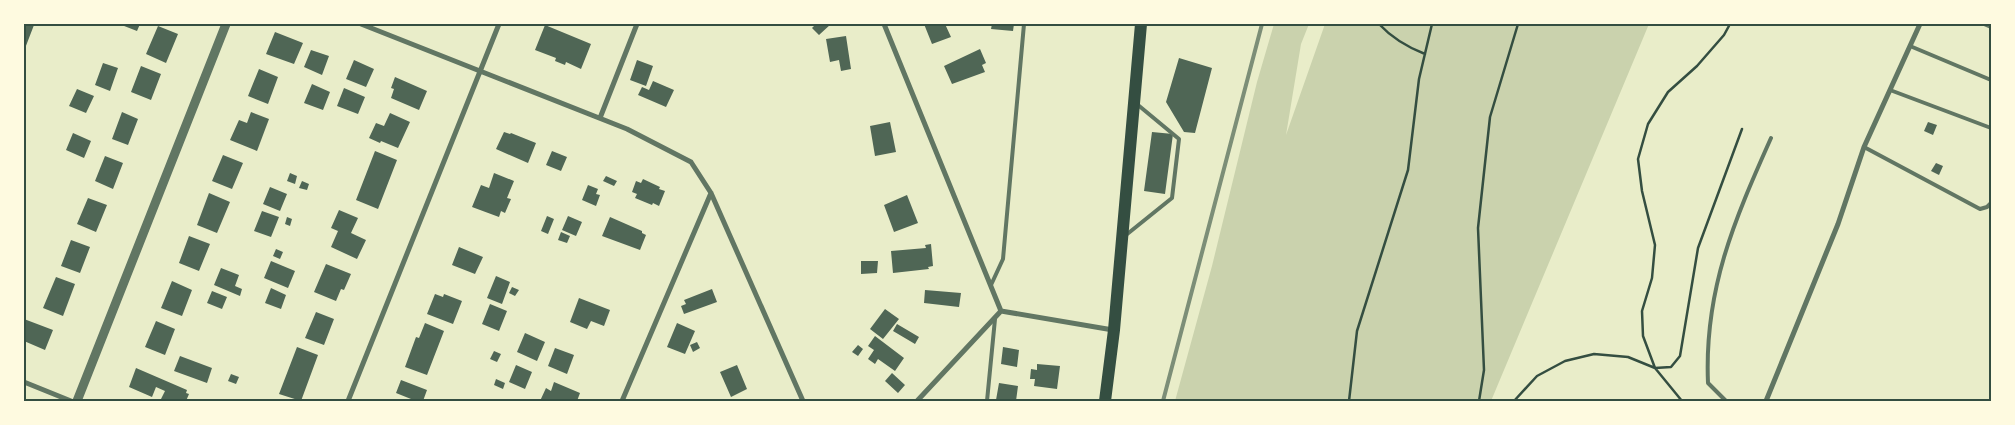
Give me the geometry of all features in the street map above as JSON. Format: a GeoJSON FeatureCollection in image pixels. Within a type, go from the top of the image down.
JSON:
{"type":"FeatureCollection","features":[{"type":"Feature","properties":{"kind":"main road"},"geometry":{"type":"LineString","coordinates":[[1105,401],[1114,330],[1142,24]]}},
{"type":"Feature","properties":{"kind":"street"},"geometry":{"type":"LineString","coordinates":[[77,401],[226,24]]}},
{"type":"Feature","properties":{"kind":"street"},"geometry":{"type":"LineString","coordinates":[[361,24],[627,129],[691,162],[711,192],[803,401]]}},
{"type":"Feature","properties":{"kind":"street"},"geometry":{"type":"LineString","coordinates":[[348,401],[499,24]]}},
{"type":"Feature","properties":{"kind":"street"},"geometry":{"type":"LineString","coordinates":[[600,118],[637,24]]}},
{"type":"Feature","properties":{"kind":"street"},"geometry":{"type":"LineString","coordinates":[[884,24],[1001,311]]}},
{"type":"Feature","properties":{"kind":"street"},"geometry":{"type":"LineString","coordinates":[[1766,401],[1838,224],[1864,147],[1920,24]]}},
{"type":"Feature","properties":{"kind":"street"},"geometry":{"type":"LineString","coordinates":[[622,401],[711,192]]}},
{"type":"Feature","properties":{"kind":"street"},"geometry":{"type":"LineString","coordinates":[[1001,311],[1114,330]]}},
{"type":"Feature","properties":{"kind":"street"},"geometry":{"type":"LineString","coordinates":[[917,401],[1001,311]]}},
{"type":"Feature","properties":{"kind":"street"},"geometry":{"type":"LineString","coordinates":[[24,382],[71,401]]}},
{"type":"Feature","properties":{"kind":"lane"},"geometry":{"type":"LineString","coordinates":[[991,285],[1003,259],[1024,24]]}},
{"type":"Feature","properties":{"kind":"lane"},"geometry":{"type":"LineString","coordinates":[[1984,24],[1991,27]]}},
{"type":"Feature","properties":{"kind":"lane"},"geometry":{"type":"LineString","coordinates":[[1910,46],[1991,80]]}},
{"type":"Feature","properties":{"kind":"lane"},"geometry":{"type":"LineString","coordinates":[[1890,90],[1991,128]]}},
{"type":"Feature","properties":{"kind":"lane"},"geometry":{"type":"LineString","coordinates":[[1122,238],[1172,198],[1179,139],[1134,102]]}},
{"type":"Feature","properties":{"kind":"lane"},"geometry":{"type":"LineString","coordinates":[[1726,401],[1708,383],[1707,351],[1717,279],[1737,214],[1771,138]]}},
{"type":"Feature","properties":{"kind":"lane"},"geometry":{"type":"LineString","coordinates":[[1864,147],[1980,209],[1987,207],[1991,203]]}},
{"type":"Feature","properties":{"kind":"lane"},"geometry":{"type":"LineString","coordinates":[[987,401],[995,318]]}},
{"type":"Feature","properties":{"kind":"path"},"geometry":{"type":"LineString","coordinates":[[1379,24],[1406,46],[1425,54]]}},
{"type":"Feature","properties":{"kind":"path"},"geometry":{"type":"LineString","coordinates":[[1349,401],[1358,332],[1408,170],[1419,79],[1432,24]]}},
{"type":"Feature","properties":{"kind":"path"},"geometry":{"type":"LineString","coordinates":[[1479,401],[1484,370],[1478,228],[1490,118],[1518,24]]}},
{"type":"Feature","properties":{"kind":"path"},"geometry":{"type":"LineString","coordinates":[[1682,401],[1655,368],[1643,336],[1642,311],[1652,278],[1655,244],[1642,191],[1638,159],[1648,124],[1668,92],[1697,66],[1724,36],[1730,24]]}},
{"type":"Feature","properties":{"kind":"path"},"geometry":{"type":"LineString","coordinates":[[1514,401],[1537,376],[1565,361],[1594,354],[1628,357],[1655,368],[1671,367],[1680,356],[1698,248],[1742,129]]}},
{"type":"Feature","properties":{"kind":"green space"},"geometry":{"type":"Polygon","coordinates":[[[1274,24],[1309,24],[1301,44],[1286,135],[1325,24],[1649,24],[1491,401],[1175,401],[1212,266],[1257,82],[1274,24]]]}},
{"type":"Feature","properties":{"kind":"building"},"geometry":{"type":"Polygon","coordinates":[[[24,24],[34,25],[24,51],[24,24]]]}},
{"type":"Feature","properties":{"kind":"building"},"geometry":{"type":"Polygon","coordinates":[[[119,24],[140,24],[137,31],[119,24]]]}},
{"type":"Feature","properties":{"kind":"building"},"geometry":{"type":"Polygon","coordinates":[[[816,24],[831,24],[819,35],[812,28],[816,24]]]}},
{"type":"Feature","properties":{"kind":"building"},"geometry":{"type":"Polygon","coordinates":[[[924,24],[945,24],[951,37],[932,44],[924,24]]]}},
{"type":"Feature","properties":{"kind":"building"},"geometry":{"type":"Polygon","coordinates":[[[992,24],[1014,24],[1013,31],[991,29],[992,24]]]}},
{"type":"Feature","properties":{"kind":"building"},"geometry":{"type":"Polygon","coordinates":[[[545,25],[591,44],[581,69],[566,62],[565,65],[555,61],[556,58],[535,50],[545,25]]]}},
{"type":"Feature","properties":{"kind":"building"},"geometry":{"type":"Polygon","coordinates":[[[158,26],[178,34],[166,63],[146,54],[158,26]]]}},
{"type":"Feature","properties":{"kind":"building"},"geometry":{"type":"Polygon","coordinates":[[[275,32],[303,43],[294,64],[266,54],[275,32]]]}},
{"type":"Feature","properties":{"kind":"building"},"geometry":{"type":"Polygon","coordinates":[[[846,36],[851,69],[841,71],[839,60],[830,62],[826,39],[846,36]]]}},
{"type":"Feature","properties":{"kind":"building"},"geometry":{"type":"Polygon","coordinates":[[[980,49],[986,63],[982,65],[985,72],[952,84],[944,66],[980,49]]]}},
{"type":"Feature","properties":{"kind":"building"},"geometry":{"type":"Polygon","coordinates":[[[311,50],[329,56],[322,75],[304,67],[311,50]]]}},
{"type":"Feature","properties":{"kind":"building"},"geometry":{"type":"Polygon","coordinates":[[[1179,58],[1212,68],[1195,133],[1184,132],[1166,102],[1179,58]]]}},
{"type":"Feature","properties":{"kind":"building"},"geometry":{"type":"Polygon","coordinates":[[[354,60],[374,69],[366,87],[346,79],[354,60]]]}},
{"type":"Feature","properties":{"kind":"building"},"geometry":{"type":"Polygon","coordinates":[[[637,60],[653,66],[646,86],[630,80],[637,60]]]}},
{"type":"Feature","properties":{"kind":"building"},"geometry":{"type":"Polygon","coordinates":[[[103,63],[118,68],[110,91],[95,85],[103,63]]]}},
{"type":"Feature","properties":{"kind":"building"},"geometry":{"type":"Polygon","coordinates":[[[141,66],[161,74],[151,100],[131,92],[141,66]]]}},
{"type":"Feature","properties":{"kind":"building"},"geometry":{"type":"Polygon","coordinates":[[[259,69],[278,77],[268,104],[248,96],[259,69]]]}},
{"type":"Feature","properties":{"kind":"building"},"geometry":{"type":"Polygon","coordinates":[[[395,77],[427,91],[419,110],[391,98],[394,89],[391,88],[395,77]]]}},
{"type":"Feature","properties":{"kind":"building"},"geometry":{"type":"Polygon","coordinates":[[[653,81],[674,90],[666,107],[638,95],[642,87],[649,90],[653,81]]]}},
{"type":"Feature","properties":{"kind":"building"},"geometry":{"type":"Polygon","coordinates":[[[312,84],[330,92],[323,110],[304,103],[312,84]]]}},
{"type":"Feature","properties":{"kind":"building"},"geometry":{"type":"Polygon","coordinates":[[[344,88],[365,97],[358,114],[337,106],[344,88]]]}},
{"type":"Feature","properties":{"kind":"building"},"geometry":{"type":"Polygon","coordinates":[[[77,89],[94,96],[86,113],[69,106],[77,89]]]}},
{"type":"Feature","properties":{"kind":"building"},"geometry":{"type":"Polygon","coordinates":[[[122,112],[138,119],[128,145],[112,139],[122,112]]]}},
{"type":"Feature","properties":{"kind":"building"},"geometry":{"type":"Polygon","coordinates":[[[251,112],[269,119],[257,151],[230,140],[239,120],[247,123],[251,112]]]}},
{"type":"Feature","properties":{"kind":"building"},"geometry":{"type":"Polygon","coordinates":[[[390,113],[410,122],[398,148],[369,138],[376,123],[384,126],[390,113]]]}},
{"type":"Feature","properties":{"kind":"building"},"geometry":{"type":"Polygon","coordinates":[[[890,122],[896,152],[875,156],[870,126],[890,122]]]}},
{"type":"Feature","properties":{"kind":"building"},"geometry":{"type":"Polygon","coordinates":[[[1928,122],[1937,125],[1933,135],[1924,131],[1928,122]]]}},
{"type":"Feature","properties":{"kind":"building"},"geometry":{"type":"Polygon","coordinates":[[[504,132],[536,143],[528,163],[496,149],[504,132]]]}},
{"type":"Feature","properties":{"kind":"building"},"geometry":{"type":"Polygon","coordinates":[[[1152,132],[1173,134],[1165,194],[1144,191],[1152,132]]]}},
{"type":"Feature","properties":{"kind":"building"},"geometry":{"type":"Polygon","coordinates":[[[73,133],[91,141],[84,158],[66,150],[73,133]]]}},
{"type":"Feature","properties":{"kind":"building"},"geometry":{"type":"Polygon","coordinates":[[[375,151],[397,160],[378,209],[356,200],[375,151]]]}},
{"type":"Feature","properties":{"kind":"building"},"geometry":{"type":"Polygon","coordinates":[[[552,151],[567,157],[561,171],[546,165],[552,151]]]}},
{"type":"Feature","properties":{"kind":"building"},"geometry":{"type":"Polygon","coordinates":[[[223,155],[243,163],[232,189],[212,181],[223,155]]]}},
{"type":"Feature","properties":{"kind":"building"},"geometry":{"type":"Polygon","coordinates":[[[105,156],[123,163],[113,189],[95,181],[105,156]]]}},
{"type":"Feature","properties":{"kind":"building"},"geometry":{"type":"Polygon","coordinates":[[[1936,163],[1943,166],[1939,175],[1931,171],[1936,163]]]}},
{"type":"Feature","properties":{"kind":"building"},"geometry":{"type":"Polygon","coordinates":[[[290,173],[297,176],[295,184],[287,181],[290,173]]]}},
{"type":"Feature","properties":{"kind":"building"},"geometry":{"type":"Polygon","coordinates":[[[494,173],[514,181],[507,198],[511,199],[505,213],[501,211],[499,217],[472,207],[481,185],[489,188],[494,173]]]}},
{"type":"Feature","properties":{"kind":"building"},"geometry":{"type":"Polygon","coordinates":[[[606,176],[617,181],[614,186],[603,181],[606,176]]]}},
{"type":"Feature","properties":{"kind":"building"},"geometry":{"type":"Polygon","coordinates":[[[643,179],[665,191],[659,206],[635,198],[637,194],[632,192],[636,181],[641,183],[643,179]]]}},
{"type":"Feature","properties":{"kind":"building"},"geometry":{"type":"Polygon","coordinates":[[[302,181],[309,184],[307,190],[299,188],[302,181]]]}},
{"type":"Feature","properties":{"kind":"building"},"geometry":{"type":"Polygon","coordinates":[[[588,185],[598,189],[596,194],[600,195],[596,206],[582,200],[588,185]]]}},
{"type":"Feature","properties":{"kind":"building"},"geometry":{"type":"Polygon","coordinates":[[[270,187],[287,194],[280,211],[263,204],[270,187]]]}},
{"type":"Feature","properties":{"kind":"building"},"geometry":{"type":"Polygon","coordinates":[[[209,193],[230,202],[217,233],[197,225],[209,193]]]}},
{"type":"Feature","properties":{"kind":"building"},"geometry":{"type":"Polygon","coordinates":[[[907,195],[918,223],[894,232],[884,205],[907,195]]]}},
{"type":"Feature","properties":{"kind":"building"},"geometry":{"type":"Polygon","coordinates":[[[88,198],[107,205],[96,232],[77,224],[88,198]]]}},
{"type":"Feature","properties":{"kind":"building"},"geometry":{"type":"Polygon","coordinates":[[[339,210],[358,218],[351,233],[366,240],[357,259],[331,247],[338,231],[331,228],[339,210]]]}},
{"type":"Feature","properties":{"kind":"building"},"geometry":{"type":"Polygon","coordinates":[[[262,211],[279,217],[271,237],[254,231],[262,211]]]}},
{"type":"Feature","properties":{"kind":"building"},"geometry":{"type":"Polygon","coordinates":[[[547,216],[554,219],[548,234],[541,231],[547,216]]]}},
{"type":"Feature","properties":{"kind":"building"},"geometry":{"type":"Polygon","coordinates":[[[568,216],[582,222],[576,236],[562,230],[568,216]]]}},
{"type":"Feature","properties":{"kind":"building"},"geometry":{"type":"Polygon","coordinates":[[[287,217],[292,219],[290,226],[285,224],[287,217]]]}},
{"type":"Feature","properties":{"kind":"building"},"geometry":{"type":"Polygon","coordinates":[[[610,217],[642,231],[646,235],[640,250],[602,236],[610,217]]]}},
{"type":"Feature","properties":{"kind":"building"},"geometry":{"type":"Polygon","coordinates":[[[561,232],[570,236],[567,243],[558,240],[561,232]]]}},
{"type":"Feature","properties":{"kind":"building"},"geometry":{"type":"Polygon","coordinates":[[[189,236],[210,244],[199,271],[179,263],[189,236]]]}},
{"type":"Feature","properties":{"kind":"building"},"geometry":{"type":"Polygon","coordinates":[[[71,240],[90,247],[80,273],[61,266],[71,240]]]}},
{"type":"Feature","properties":{"kind":"building"},"geometry":{"type":"Polygon","coordinates":[[[931,244],[933,266],[928,267],[929,269],[893,273],[891,251],[926,248],[925,245],[931,244]]]}},
{"type":"Feature","properties":{"kind":"building"},"geometry":{"type":"Polygon","coordinates":[[[459,247],[483,257],[475,274],[452,265],[459,247]]]}},
{"type":"Feature","properties":{"kind":"building"},"geometry":{"type":"Polygon","coordinates":[[[276,249],[283,252],[280,259],[273,256],[276,249]]]}},
{"type":"Feature","properties":{"kind":"building"},"geometry":{"type":"Polygon","coordinates":[[[271,261],[295,271],[288,288],[264,278],[271,261]]]}},
{"type":"Feature","properties":{"kind":"building"},"geometry":{"type":"Polygon","coordinates":[[[861,261],[878,261],[877,273],[861,274],[861,261]]]}},
{"type":"Feature","properties":{"kind":"building"},"geometry":{"type":"Polygon","coordinates":[[[326,264],[351,274],[344,290],[341,289],[336,301],[314,292],[326,264]]]}},
{"type":"Feature","properties":{"kind":"building"},"geometry":{"type":"Polygon","coordinates":[[[221,268],[239,275],[235,286],[242,289],[240,296],[214,285],[221,268]]]}},
{"type":"Feature","properties":{"kind":"building"},"geometry":{"type":"Polygon","coordinates":[[[496,276],[510,282],[502,304],[487,298],[496,276]]]}},
{"type":"Feature","properties":{"kind":"building"},"geometry":{"type":"Polygon","coordinates":[[[56,277],[75,284],[63,316],[43,308],[56,277]]]}},
{"type":"Feature","properties":{"kind":"building"},"geometry":{"type":"Polygon","coordinates":[[[172,281],[192,290],[182,316],[161,308],[172,281]]]}},
{"type":"Feature","properties":{"kind":"building"},"geometry":{"type":"Polygon","coordinates":[[[512,287],[519,290],[515,296],[509,293],[512,287]]]}},
{"type":"Feature","properties":{"kind":"building"},"geometry":{"type":"Polygon","coordinates":[[[271,288],[286,295],[281,309],[265,303],[271,288]]]}},
{"type":"Feature","properties":{"kind":"building"},"geometry":{"type":"Polygon","coordinates":[[[712,289],[717,302],[684,314],[681,306],[686,304],[684,300],[712,289]]]}},
{"type":"Feature","properties":{"kind":"building"},"geometry":{"type":"Polygon","coordinates":[[[925,290],[961,293],[959,307],[924,303],[925,290]]]}},
{"type":"Feature","properties":{"kind":"building"},"geometry":{"type":"Polygon","coordinates":[[[212,291],[227,297],[222,309],[207,303],[212,291]]]}},
{"type":"Feature","properties":{"kind":"building"},"geometry":{"type":"Polygon","coordinates":[[[435,294],[443,297],[444,294],[462,301],[453,324],[427,314],[435,294]]]}},
{"type":"Feature","properties":{"kind":"building"},"geometry":{"type":"Polygon","coordinates":[[[579,298],[610,310],[604,326],[591,321],[587,329],[570,322],[579,298]]]}},
{"type":"Feature","properties":{"kind":"building"},"geometry":{"type":"Polygon","coordinates":[[[490,304],[507,311],[499,331],[482,324],[490,304]]]}},
{"type":"Feature","properties":{"kind":"building"},"geometry":{"type":"Polygon","coordinates":[[[885,309],[899,319],[883,339],[870,329],[885,309]]]}},
{"type":"Feature","properties":{"kind":"building"},"geometry":{"type":"Polygon","coordinates":[[[316,312],[334,319],[324,345],[305,338],[316,312]]]}},
{"type":"Feature","properties":{"kind":"building"},"geometry":{"type":"Polygon","coordinates":[[[24,319],[53,330],[45,350],[24,341],[24,319]]]}},
{"type":"Feature","properties":{"kind":"building"},"geometry":{"type":"Polygon","coordinates":[[[156,321],[175,329],[165,355],[145,347],[156,321]]]}},
{"type":"Feature","properties":{"kind":"building"},"geometry":{"type":"Polygon","coordinates":[[[425,323],[444,331],[427,375],[405,367],[416,337],[419,338],[425,323]]]}},
{"type":"Feature","properties":{"kind":"building"},"geometry":{"type":"Polygon","coordinates":[[[677,323],[695,331],[685,354],[667,347],[677,323]]]}},
{"type":"Feature","properties":{"kind":"building"},"geometry":{"type":"Polygon","coordinates":[[[897,324],[919,337],[915,344],[893,331],[897,324]]]}},
{"type":"Feature","properties":{"kind":"building"},"geometry":{"type":"Polygon","coordinates":[[[525,333],[545,342],[537,361],[517,352],[525,333]]]}},
{"type":"Feature","properties":{"kind":"building"},"geometry":{"type":"Polygon","coordinates":[[[875,336],[904,358],[895,371],[878,359],[875,364],[868,359],[874,350],[868,346],[875,336]]]}},
{"type":"Feature","properties":{"kind":"building"},"geometry":{"type":"Polygon","coordinates":[[[697,342],[700,348],[693,352],[690,345],[697,342]]]}},
{"type":"Feature","properties":{"kind":"building"},"geometry":{"type":"Polygon","coordinates":[[[858,345],[863,349],[858,356],[852,352],[858,345]]]}},
{"type":"Feature","properties":{"kind":"building"},"geometry":{"type":"Polygon","coordinates":[[[297,347],[318,355],[301,401],[279,394],[297,347]]]}},
{"type":"Feature","properties":{"kind":"building"},"geometry":{"type":"Polygon","coordinates":[[[1003,347],[1019,350],[1017,367],[1001,364],[1003,347]]]}},
{"type":"Feature","properties":{"kind":"building"},"geometry":{"type":"Polygon","coordinates":[[[555,348],[574,355],[567,374],[548,366],[555,348]]]}},
{"type":"Feature","properties":{"kind":"building"},"geometry":{"type":"Polygon","coordinates":[[[494,351],[501,354],[497,362],[490,359],[494,351]]]}},
{"type":"Feature","properties":{"kind":"building"},"geometry":{"type":"Polygon","coordinates":[[[180,356],[212,368],[207,383],[174,371],[180,356]]]}},
{"type":"Feature","properties":{"kind":"building"},"geometry":{"type":"Polygon","coordinates":[[[1037,364],[1060,366],[1057,389],[1034,386],[1035,379],[1030,379],[1031,369],[1037,370],[1037,364]]]}},
{"type":"Feature","properties":{"kind":"building"},"geometry":{"type":"Polygon","coordinates":[[[516,365],[532,372],[525,389],[509,382],[516,365]]]}},
{"type":"Feature","properties":{"kind":"building"},"geometry":{"type":"Polygon","coordinates":[[[737,365],[747,389],[731,397],[720,372],[737,365]]]}},
{"type":"Feature","properties":{"kind":"building"},"geometry":{"type":"Polygon","coordinates":[[[136,368],[187,390],[186,393],[189,394],[186,401],[166,401],[161,399],[165,391],[156,387],[152,397],[129,387],[136,368]]]}},
{"type":"Feature","properties":{"kind":"building"},"geometry":{"type":"Polygon","coordinates":[[[892,373],[905,385],[898,393],[885,381],[892,373]]]}},
{"type":"Feature","properties":{"kind":"building"},"geometry":{"type":"Polygon","coordinates":[[[231,374],[239,377],[236,384],[228,381],[231,374]]]}},
{"type":"Feature","properties":{"kind":"building"},"geometry":{"type":"Polygon","coordinates":[[[496,379],[505,383],[503,389],[494,385],[496,379]]]}},
{"type":"Feature","properties":{"kind":"building"},"geometry":{"type":"Polygon","coordinates":[[[401,380],[427,390],[423,401],[410,401],[411,399],[396,393],[401,380]]]}},
{"type":"Feature","properties":{"kind":"building"},"geometry":{"type":"Polygon","coordinates":[[[554,382],[580,393],[577,401],[540,401],[546,388],[551,391],[554,382]]]}},
{"type":"Feature","properties":{"kind":"building"},"geometry":{"type":"Polygon","coordinates":[[[999,383],[1018,386],[1016,401],[996,400],[999,383]]]}},
{"type":"Feature","properties":{"kind":"railway"},"geometry":{"type":"LineString","coordinates":[[1163,401],[1262,24]]}}]}
